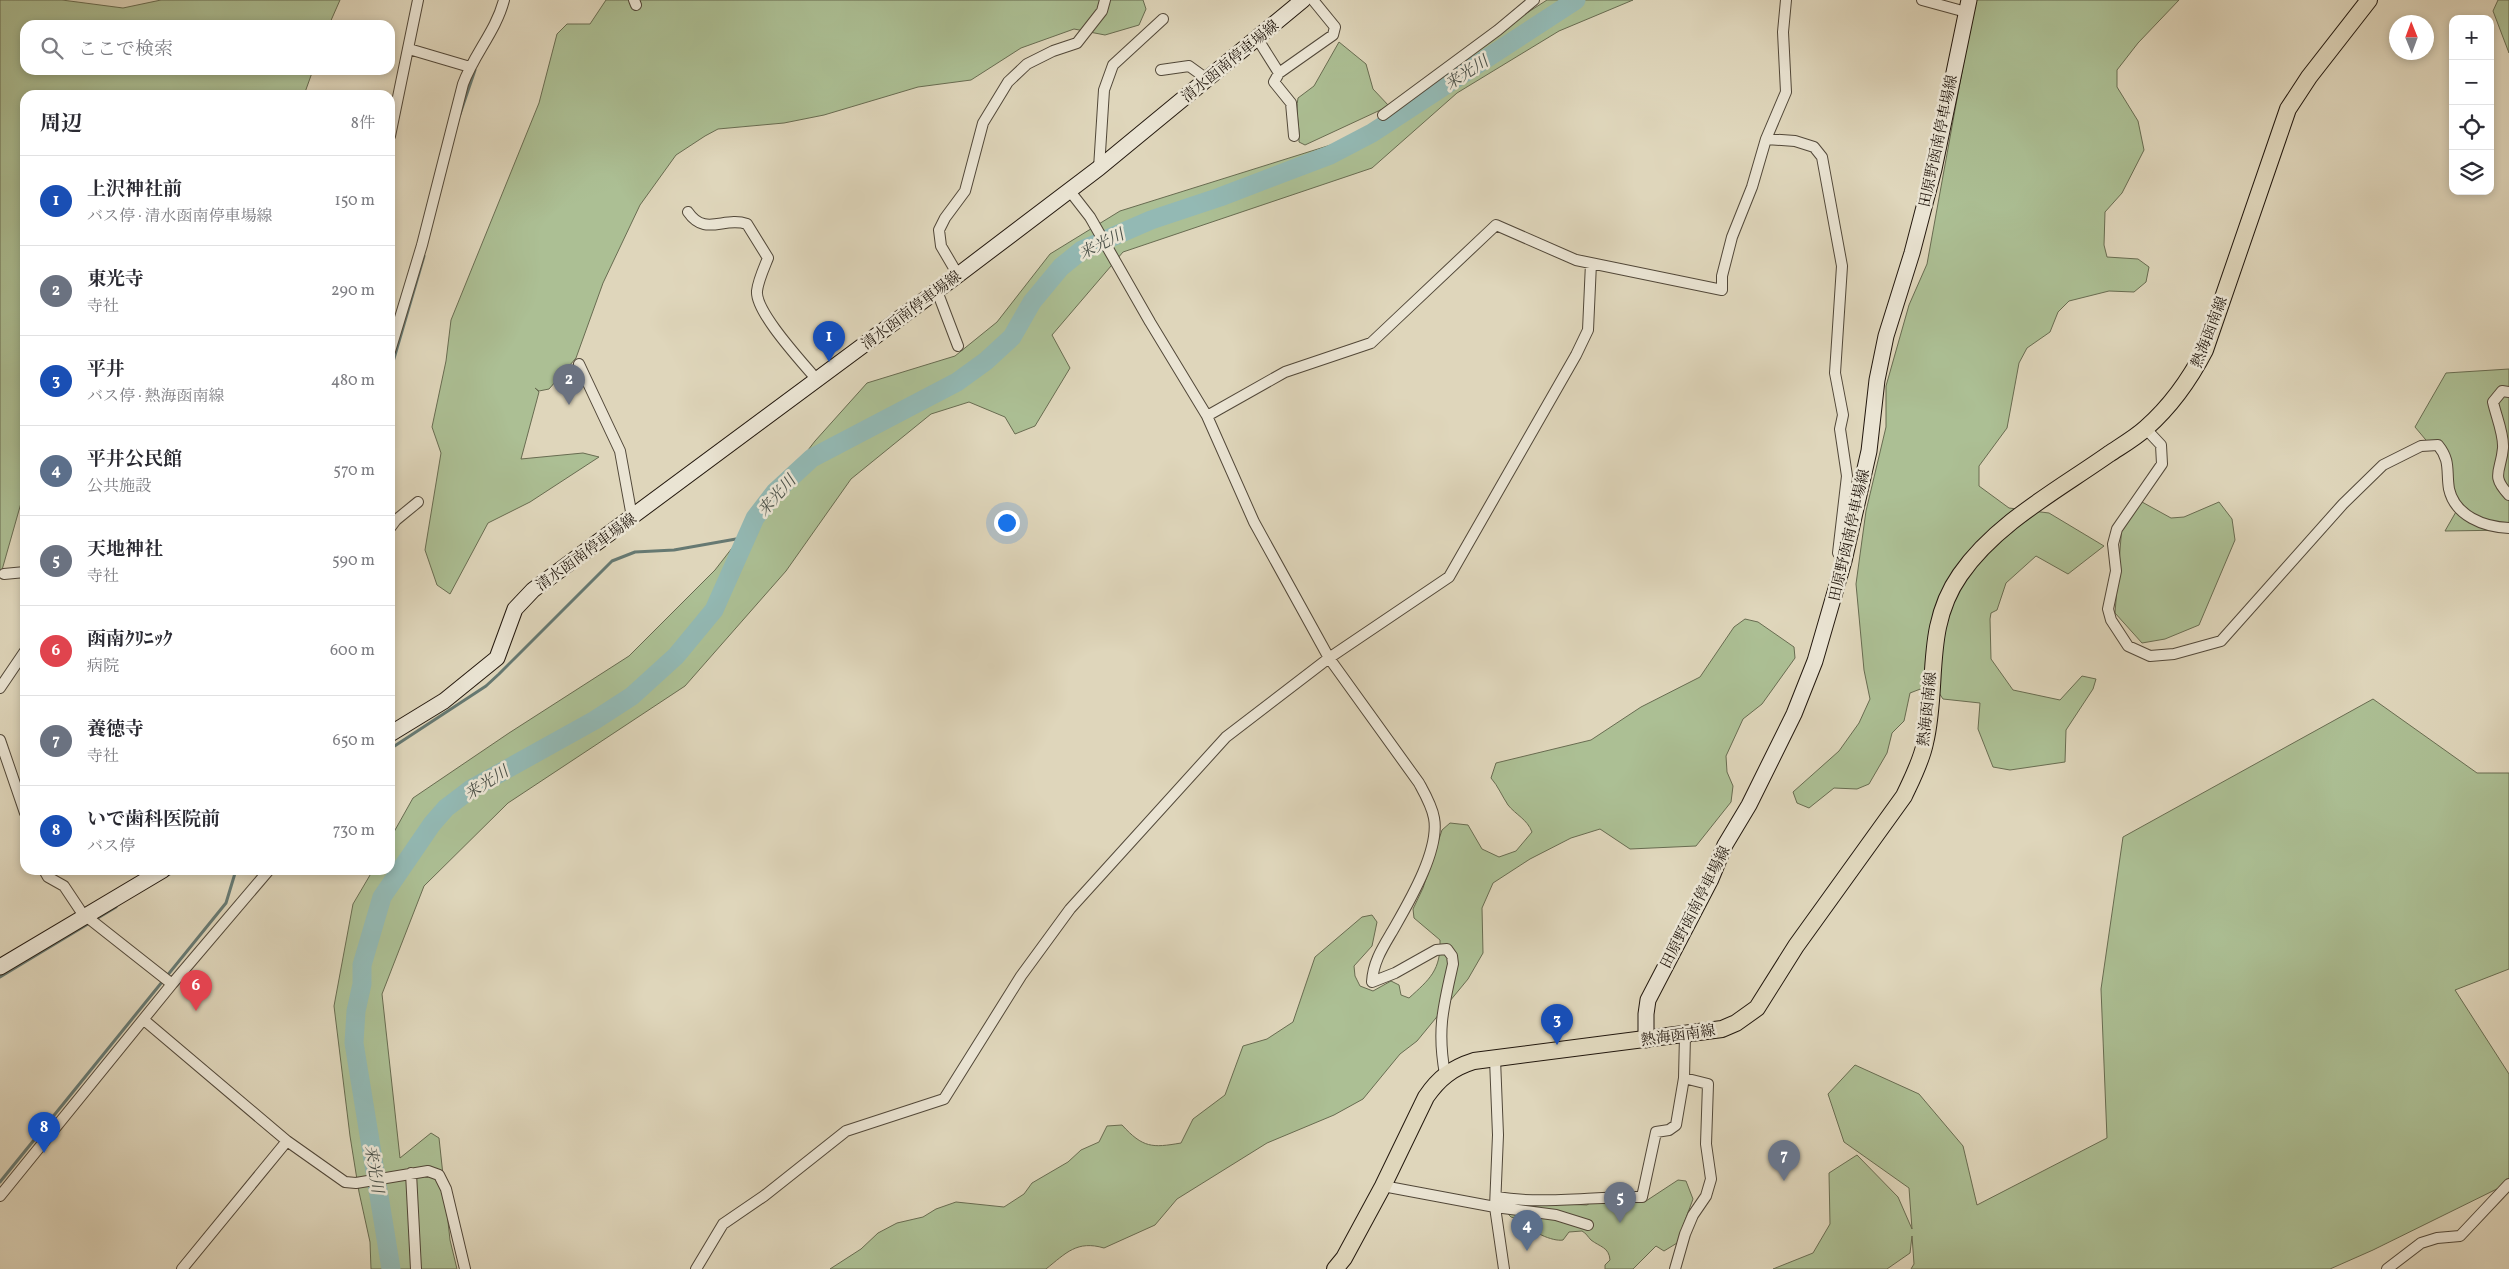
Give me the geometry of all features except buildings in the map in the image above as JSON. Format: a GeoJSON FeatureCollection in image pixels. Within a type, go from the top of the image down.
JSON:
{"type":"FeatureCollection","features":[{"type":"Feature","properties":{"kind":"main road","name":"清水函南停車場線"},"geometry":{"type":"LineString","coordinates":[[395,731],[444,701],[479,675],[497,658],[520,602],[938,291],[1099,168],[1303,0]]}},
{"type":"Feature","properties":{"kind":"main road","name":"熱海函南線"},"geometry":{"type":"LineString","coordinates":[[1335,1269],[1344,1258],[1383,1186],[1426,1097],[1445,1074],[1465,1064],[1495,1058],[1722,1029],[1736,1024],[1757,1008],[1796,946],[1904,796],[1926,742],[1933,652],[1942,605],[1959,575],[1991,539],[2146,429],[2192,376],[2205,350],[2288,109],[2308,77],[2369,0]]}},
{"type":"Feature","properties":{"kind":"main road","name":"田原野函南停車場線"},"geometry":{"type":"LineString","coordinates":[[1646,1040],[1648,1000],[1711,879],[1725,846],[1749,805],[1794,714],[1816,661],[1844,561],[1869,451],[1877,380],[1886,336],[1912,253],[1934,168],[1967,6]]}},
{"type":"Feature","properties":{"kind":"main road"},"geometry":{"type":"LineString","coordinates":[[0,967],[155,875]]}},
{"type":"Feature","properties":{"kind":"street"},"geometry":{"type":"LineString","coordinates":[[395,113],[418,0]]}},
{"type":"Feature","properties":{"kind":"street"},"geometry":{"type":"LineString","coordinates":[[395,335],[470,67],[500,17],[504,0]]}},
{"type":"Feature","properties":{"kind":"street"},"geometry":{"type":"LineString","coordinates":[[958,275],[941,246],[939,230],[945,218],[965,190],[983,123],[1008,82],[1027,64],[1052,51],[1077,43],[1102,11],[1105,0]]}},
{"type":"Feature","properties":{"kind":"street"},"geometry":{"type":"LineString","coordinates":[[1294,136],[1291,102],[1274,82],[1279,73],[1333,35],[1335,27],[1313,0]]}},
{"type":"Feature","properties":{"kind":"street"},"geometry":{"type":"LineString","coordinates":[[1207,416],[1285,372],[1371,343],[1496,225],[1576,260],[1722,290],[1722,276],[1732,237],[1746,202],[1766,138],[1786,92],[1783,32],[1786,0]]}},
{"type":"Feature","properties":{"kind":"street"},"geometry":{"type":"LineString","coordinates":[[1922,0],[1967,6]]}},
{"type":"Feature","properties":{"kind":"street"},"geometry":{"type":"LineString","coordinates":[[1383,115],[1498,30],[1531,1]]}},
{"type":"Feature","properties":{"kind":"street"},"geometry":{"type":"LineString","coordinates":[[1099,168],[1104,90],[1113,65],[1163,19]]}},
{"type":"Feature","properties":{"kind":"street"},"geometry":{"type":"LineString","coordinates":[[1257,38],[1279,73]]}},
{"type":"Feature","properties":{"kind":"street"},"geometry":{"type":"LineString","coordinates":[[409,49],[470,67]]}},
{"type":"Feature","properties":{"kind":"street"},"geometry":{"type":"LineString","coordinates":[[1161,70],[1189,66],[1207,80]]}},
{"type":"Feature","properties":{"kind":"street"},"geometry":{"type":"LineString","coordinates":[[1766,138],[1795,141],[1814,147],[1822,157],[1824,167],[1826,187],[1842,266],[1835,373],[1843,415],[1840,430],[1846,476],[1838,553],[1844,561]]}},
{"type":"Feature","properties":{"kind":"street"},"geometry":{"type":"LineString","coordinates":[[1069,190],[1090,217],[1207,416],[1254,522],[1329,658],[1419,783],[1434,818],[1434,840],[1426,864],[1399,921],[1374,964],[1372,982],[1395,973],[1436,950],[1447,950],[1452,956],[1453,964],[1440,1025],[1440,1049],[1445,1074]]}},
{"type":"Feature","properties":{"kind":"street"},"geometry":{"type":"LineString","coordinates":[[688,212],[697,223],[704,225],[746,224],[768,258],[757,291],[759,302],[772,324],[817,380]]}},
{"type":"Feature","properties":{"kind":"street"},"geometry":{"type":"LineString","coordinates":[[696,1269],[722,1224],[764,1196],[846,1131],[944,1099],[1021,976],[1070,909],[1226,737],[1329,658],[1449,577],[1576,356],[1588,330],[1591,263]]}},
{"type":"Feature","properties":{"kind":"street"},"geometry":{"type":"LineString","coordinates":[[938,291],[958,346]]}},
{"type":"Feature","properties":{"kind":"street"},"geometry":{"type":"LineString","coordinates":[[579,364],[620,452],[632,518]]}},
{"type":"Feature","properties":{"kind":"street"},"geometry":{"type":"LineString","coordinates":[[2509,392],[2502,391],[2493,402],[2503,448],[2497,478],[2509,496]]}},
{"type":"Feature","properties":{"kind":"street"},"geometry":{"type":"LineString","coordinates":[[2146,429],[2161,445],[2162,464],[2117,529],[2113,544],[2116,571],[2108,609],[2111,620],[2122,639],[2132,649],[2146,656],[2174,654],[2221,641],[2382,464],[2421,446],[2438,446],[2446,455],[2450,490],[2456,506],[2469,518],[2499,528],[2509,528]]}},
{"type":"Feature","properties":{"kind":"street"},"geometry":{"type":"LineString","coordinates":[[395,521],[418,502]]}},
{"type":"Feature","properties":{"kind":"street"},"geometry":{"type":"LineString","coordinates":[[4,574],[20,572]]}},
{"type":"Feature","properties":{"kind":"street"},"geometry":{"type":"LineString","coordinates":[[0,688],[20,658]]}},
{"type":"Feature","properties":{"kind":"street"},"geometry":{"type":"LineString","coordinates":[[0,740],[20,785]]}},
{"type":"Feature","properties":{"kind":"street"},"geometry":{"type":"LineString","coordinates":[[47,875],[64,886],[79,911],[172,984]]}},
{"type":"Feature","properties":{"kind":"street"},"geometry":{"type":"LineString","coordinates":[[0,1196],[172,984],[265,875]]}},
{"type":"Feature","properties":{"kind":"street"},"geometry":{"type":"LineString","coordinates":[[144,1020],[287,1141],[345,1182],[356,1183],[428,1171],[439,1175],[446,1190],[465,1269]]}},
{"type":"Feature","properties":{"kind":"street"},"geometry":{"type":"LineString","coordinates":[[1496,1202],[1616,1196],[1642,1197],[1656,1132],[1670,1130],[1676,1125],[1684,1078],[1685,1035]]}},
{"type":"Feature","properties":{"kind":"street"},"geometry":{"type":"LineString","coordinates":[[1495,1058],[1498,1135],[1496,1202],[1504,1269]]}},
{"type":"Feature","properties":{"kind":"street"},"geometry":{"type":"LineString","coordinates":[[1675,1269],[1684,1234],[1693,1215],[1706,1196],[1711,1179],[1706,1144],[1708,1084],[1684,1078]]}},
{"type":"Feature","properties":{"kind":"street"},"geometry":{"type":"LineString","coordinates":[[182,1269],[287,1141]]}},
{"type":"Feature","properties":{"kind":"street"},"geometry":{"type":"LineString","coordinates":[[407,1174],[416,1269]]}},
{"type":"Feature","properties":{"kind":"street"},"geometry":{"type":"LineString","coordinates":[[2387,1269],[2421,1243],[2437,1238],[2460,1236],[2509,1184]]}},
{"type":"Feature","properties":{"kind":"street"},"geometry":{"type":"LineString","coordinates":[[1383,1186],[1496,1202],[1556,1215],[1588,1225]]}},
{"type":"Feature","properties":{"kind":"green space"},"geometry":{"type":"Polygon","coordinates":[[[0,0],[62,0],[123,8],[161,0],[340,0],[331,20],[20,20],[20,75],[311,75],[306,90],[20,90],[20,507],[0,577],[0,0]]]}},
{"type":"Feature","properties":{"kind":"green space"},"geometry":{"type":"Polygon","coordinates":[[[606,0],[1143,0],[1146,9],[1139,25],[1105,35],[1074,29],[1021,48],[971,80],[918,87],[824,115],[784,123],[718,129],[676,155],[640,205],[603,283],[576,358],[549,389],[539,391],[535,388],[539,392],[521,459],[583,453],[599,457],[530,502],[488,523],[450,594],[437,585],[425,550],[441,453],[432,427],[446,361],[451,320],[539,103],[557,34],[567,24],[590,24],[606,0]]]}},
{"type":"Feature","properties":{"kind":"green space"},"geometry":{"type":"Polygon","coordinates":[[[1547,0],[1633,0],[1559,31],[1457,93],[1372,168],[1123,252],[1052,335],[1070,368],[1035,426],[1015,434],[1005,417],[969,402],[931,414],[851,479],[786,571],[685,686],[508,803],[424,886],[382,994],[400,1158],[431,1133],[439,1138],[450,1240],[457,1269],[371,1269],[370,1242],[359,1192],[350,1136],[334,1006],[353,904],[370,875],[395,875],[395,830],[413,798],[509,733],[629,656],[715,570],[815,441],[867,383],[955,356],[997,322],[1050,254],[1120,211],[1353,138],[1421,91],[1491,36],[1547,0]]]}},
{"type":"Feature","properties":{"kind":"green space"},"geometry":{"type":"Polygon","coordinates":[[[1975,0],[2179,0],[2138,43],[2117,70],[2117,87],[2138,121],[2144,150],[2122,193],[2105,212],[2104,245],[2107,257],[2138,259],[2149,267],[2146,282],[2134,292],[2109,291],[2069,301],[2058,312],[2050,332],[2027,348],[2019,363],[2007,428],[1979,466],[1979,486],[2009,508],[2049,513],[2104,546],[2068,574],[2036,556],[2006,583],[1997,610],[1991,613],[1991,659],[2013,690],[2060,700],[2082,676],[2096,679],[2093,689],[2066,730],[2065,762],[2010,770],[1993,767],[1978,729],[1980,703],[1943,699],[1937,690],[1931,652],[1923,688],[1910,693],[1904,721],[1892,733],[1887,753],[1869,784],[1857,789],[1834,788],[1809,808],[1797,803],[1793,792],[1839,751],[1859,723],[1870,699],[1864,670],[1856,584],[1866,511],[1886,427],[1886,386],[1909,305],[1927,264],[1975,0]]]}},
{"type":"Feature","properties":{"kind":"green space"},"geometry":{"type":"Polygon","coordinates":[[[2498,0],[2509,0],[2509,53],[2493,11],[2498,0]]]}},
{"type":"Feature","properties":{"kind":"green space"},"geometry":{"type":"Polygon","coordinates":[[[1339,42],[1366,64],[1373,89],[1389,106],[1305,145],[1299,142],[1298,98],[1314,86],[1339,42]]]}},
{"type":"Feature","properties":{"kind":"green space"},"geometry":{"type":"Polygon","coordinates":[[[2509,369],[2509,530],[2445,531],[2457,510],[2441,458],[2415,427],[2446,373],[2509,369]]]}},
{"type":"Feature","properties":{"kind":"green space"},"geometry":{"type":"Polygon","coordinates":[[[2142,502],[2171,518],[2184,517],[2219,502],[2232,519],[2235,540],[2199,625],[2165,639],[2142,643],[2115,613],[2122,525],[2142,502]]]}},
{"type":"Feature","properties":{"kind":"green space"},"geometry":{"type":"Polygon","coordinates":[[[1745,619],[1758,622],[1794,647],[1795,658],[1762,704],[1743,719],[1726,756],[1727,772],[1733,786],[1731,802],[1696,846],[1630,849],[1600,829],[1571,838],[1530,859],[1493,883],[1482,908],[1483,953],[1468,979],[1417,1041],[1400,1054],[1363,1099],[1334,1115],[1267,1143],[1177,1199],[1155,1225],[1104,1248],[1095,1246],[1079,1247],[1066,1253],[1046,1269],[830,1269],[861,1249],[878,1233],[897,1223],[923,1217],[936,1209],[956,1202],[1004,1207],[1024,1194],[1032,1183],[1068,1162],[1081,1150],[1099,1142],[1107,1126],[1122,1125],[1129,1133],[1142,1142],[1155,1146],[1181,1143],[1193,1119],[1225,1095],[1243,1046],[1267,1039],[1293,1022],[1315,957],[1362,917],[1372,915],[1377,922],[1372,946],[1354,966],[1355,976],[1360,986],[1373,991],[1391,981],[1399,985],[1401,995],[1409,998],[1433,973],[1439,959],[1440,940],[1414,918],[1413,909],[1423,888],[1442,830],[1450,823],[1468,825],[1482,849],[1499,857],[1516,851],[1532,832],[1524,820],[1508,805],[1491,778],[1496,763],[1591,740],[1641,707],[1700,677],[1734,627],[1745,619]]]}},
{"type":"Feature","properties":{"kind":"green space"},"geometry":{"type":"Polygon","coordinates":[[[2373,699],[2477,773],[2509,773],[2509,969],[2455,990],[2509,1074],[2509,1183],[2330,1269],[1911,1269],[1914,1264],[1912,1236],[1910,1253],[1887,1269],[1773,1269],[1813,1253],[1830,1224],[1829,1173],[1857,1155],[1898,1197],[1912,1229],[1909,1188],[1844,1142],[1828,1094],[1855,1065],[1919,1094],[1963,1146],[1977,1205],[2107,1138],[2101,989],[2123,837],[2373,699]]]}},
{"type":"Feature","properties":{"kind":"green space"},"geometry":{"type":"Polygon","coordinates":[[[1678,1180],[1686,1181],[1693,1199],[1683,1226],[1682,1240],[1664,1251],[1656,1246],[1633,1269],[1605,1269],[1605,1265],[1610,1260],[1608,1252],[1582,1231],[1569,1232],[1563,1240],[1553,1239],[1541,1235],[1527,1225],[1525,1221],[1511,1217],[1507,1213],[1511,1202],[1587,1205],[1593,1201],[1625,1198],[1636,1202],[1646,1201],[1678,1180]]]}},
{"type":"Feature","properties":{"kind":"waterway","name":"来光川"},"geometry":{"type":"LineString","coordinates":[[391,1269],[354,1043],[356,1011],[362,984],[362,965],[382,897],[432,824],[446,808],[471,789],[595,720],[632,696],[676,656],[714,610],[755,518],[775,492],[812,458],[957,382],[986,361],[1012,337],[1032,302],[1061,267],[1082,250],[1151,220],[1220,197],[1330,155],[1372,133],[1576,0]]}},
{"type":"Feature","properties":{"kind":"waterway"},"geometry":{"type":"LineString","coordinates":[[460,114],[475,70]]}},
{"type":"Feature","properties":{"kind":"waterway"},"geometry":{"type":"LineString","coordinates":[[395,355],[424,256]]}},
{"type":"Feature","properties":{"kind":"waterway"},"geometry":{"type":"LineString","coordinates":[[395,746],[486,686],[612,561],[635,552],[674,550],[736,539],[743,540]]}},
{"type":"Feature","properties":{"kind":"waterway"},"geometry":{"type":"LineString","coordinates":[[0,1182],[226,903],[234,875]]}},
{"type":"Feature","properties":{"kind":"waterway"},"geometry":{"type":"LineString","coordinates":[[0,977],[116,907]]}},
{"type":"Feature","properties":{"kind":"place","name":"上沢神社前"},"geometry":{"type":"Point","coordinates":[829,362]}},
{"type":"Feature","properties":{"kind":"place","name":"東光寺"},"geometry":{"type":"Point","coordinates":[569,405]}},
{"type":"Feature","properties":{"kind":"place","name":"函南ｸﾘﾆｯｸ"},"geometry":{"type":"Point","coordinates":[196,1011]}},
{"type":"Feature","properties":{"kind":"place","name":"平井"},"geometry":{"type":"Point","coordinates":[1557,1045]}},
{"type":"Feature","properties":{"kind":"place","name":"いで歯科医院前"},"geometry":{"type":"Point","coordinates":[44,1153]}},
{"type":"Feature","properties":{"kind":"place","name":"養徳寺"},"geometry":{"type":"Point","coordinates":[1784,1181]}},
{"type":"Feature","properties":{"kind":"place","name":"天地神社"},"geometry":{"type":"Point","coordinates":[1620,1223]}},
{"type":"Feature","properties":{"kind":"place","name":"平井公民館"},"geometry":{"type":"Point","coordinates":[1527,1251]}}]}
